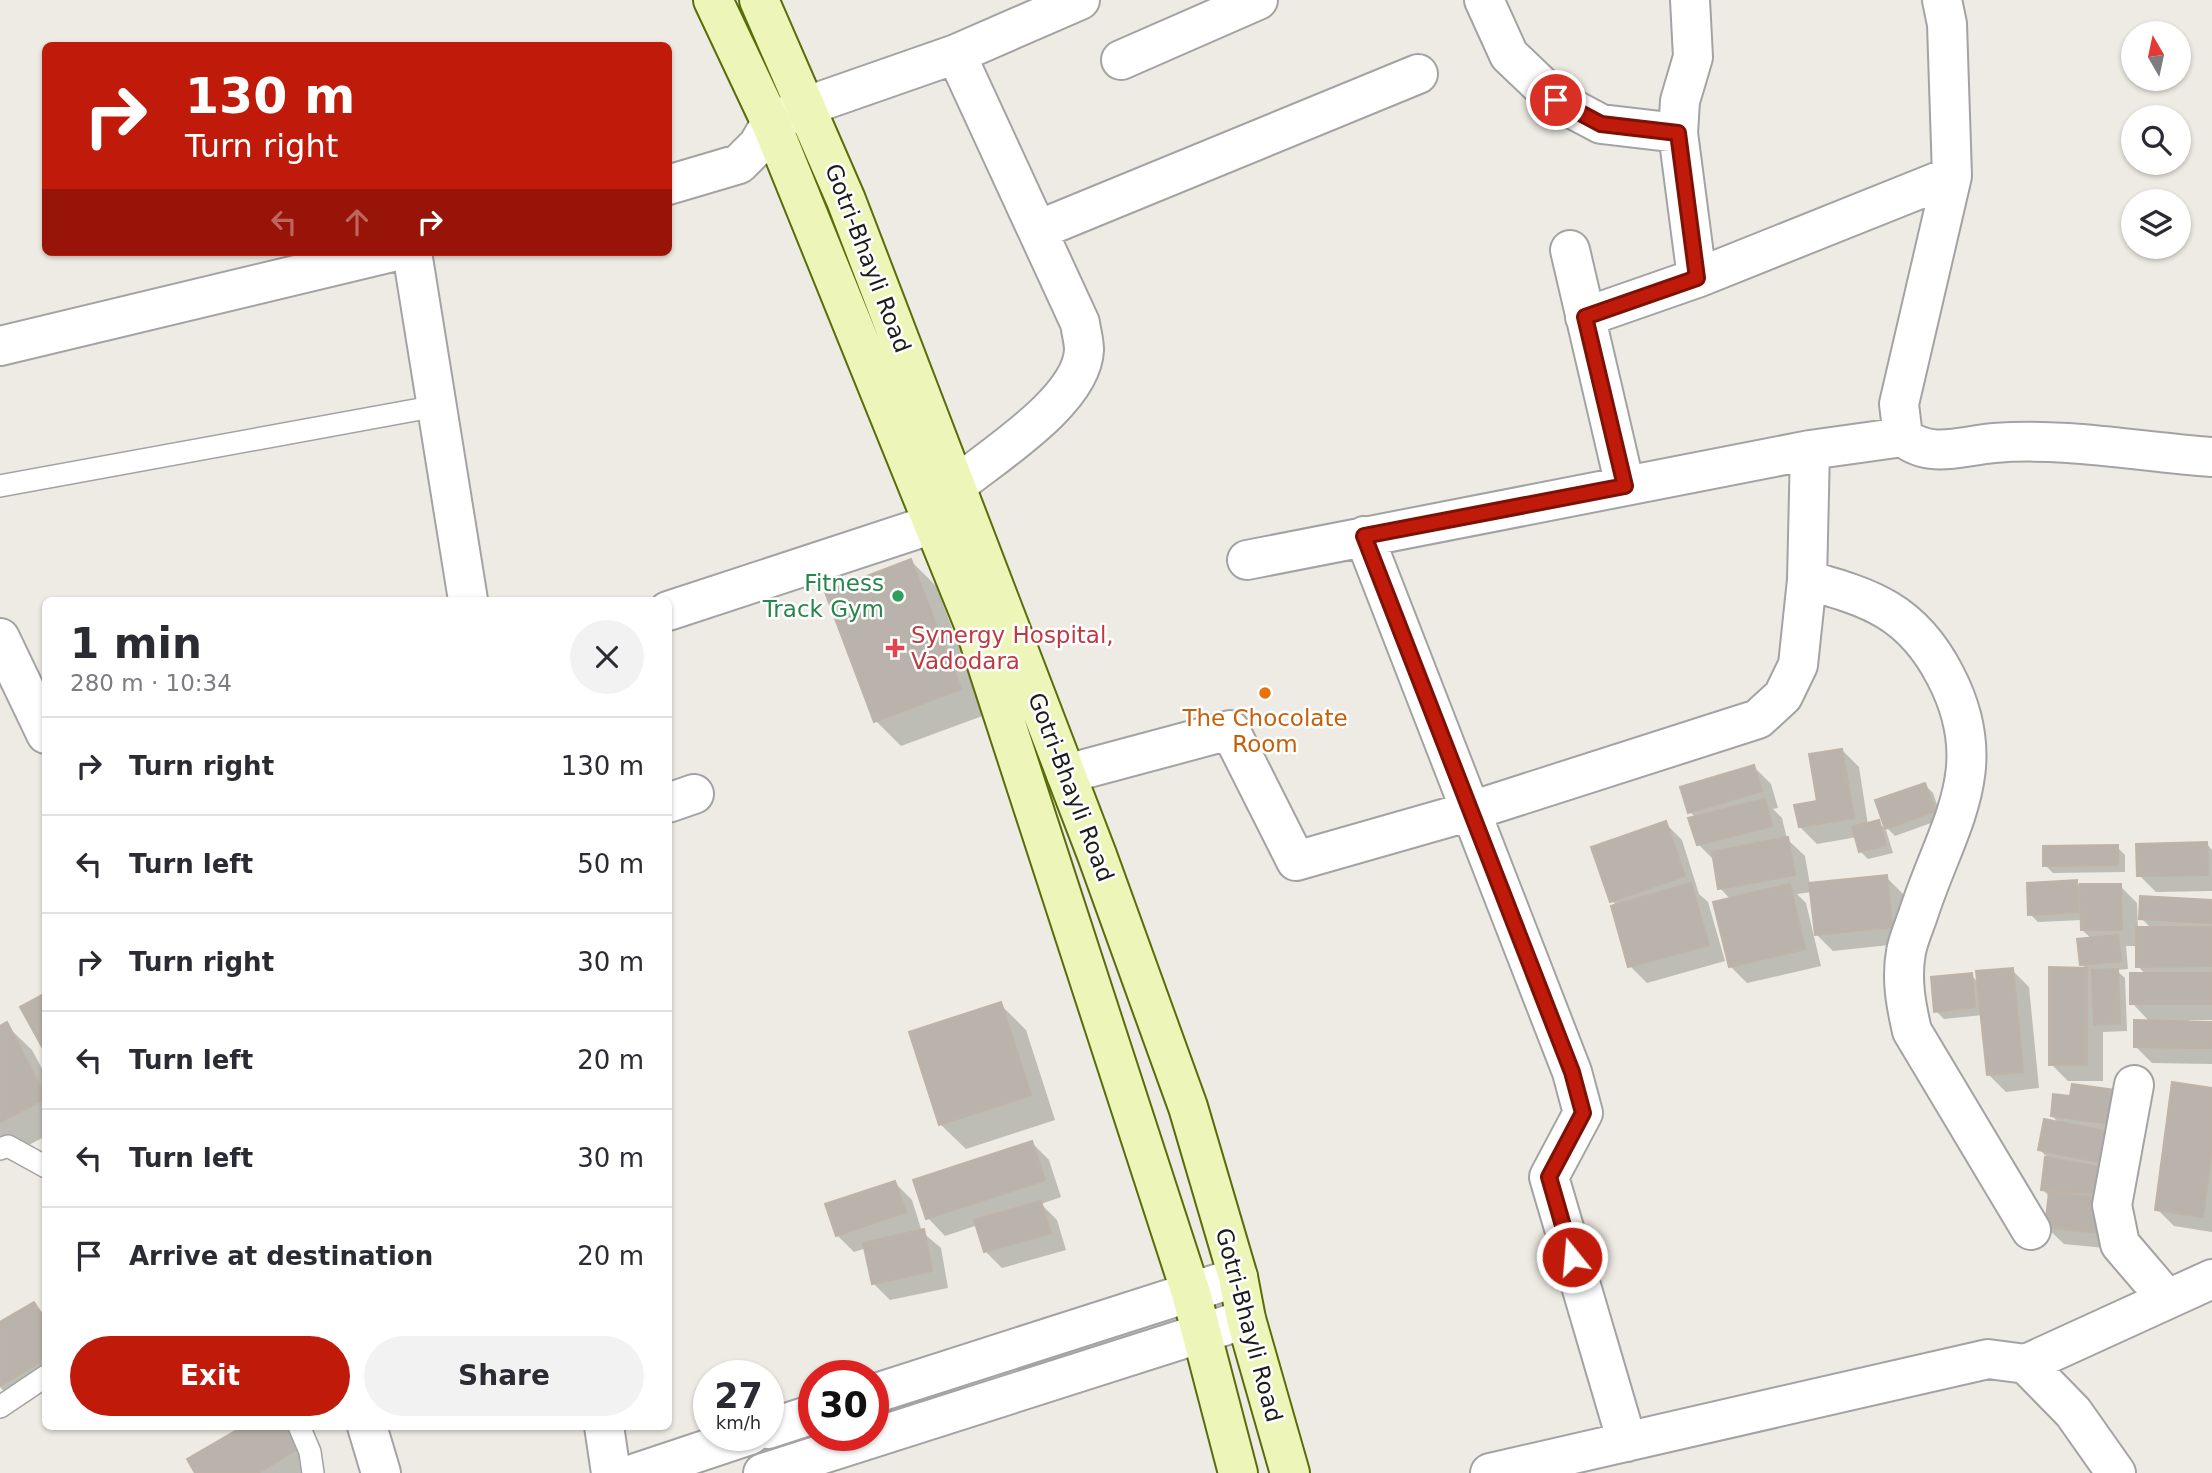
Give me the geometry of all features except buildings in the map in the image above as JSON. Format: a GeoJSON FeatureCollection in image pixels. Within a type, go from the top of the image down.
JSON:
{"type":"FeatureCollection","features":[{"type":"Feature","properties":{"kind":"street","name":"Gotri-Bhayli Road"},"geometry":{"type":"LineString","coordinates":[[713,0],[771,123],[972,622],[1191,1293],[1238,1473]]}},
{"type":"Feature","properties":{"kind":"street","name":"Gotri-Bhayli Road"},"geometry":{"type":"LineString","coordinates":[[759,0],[807,106],[956,486],[1066,774],[1188,1107],[1238,1278],[1246,1319],[1290,1473]]}},
{"type":"Feature","properties":{"kind":"street"},"geometry":{"type":"LineString","coordinates":[[672,184],[739,164],[758,145],[771,123],[807,106],[956,54],[1080,0]]}},
{"type":"Feature","properties":{"kind":"street"},"geometry":{"type":"LineString","coordinates":[[1121,60],[1258,0]]}},
{"type":"Feature","properties":{"kind":"street"},"geometry":{"type":"LineString","coordinates":[[1484,0],[1509,55],[1556,100],[1601,124],[1678,133]]}},
{"type":"Feature","properties":{"kind":"street"},"geometry":{"type":"LineString","coordinates":[[1690,0],[1693,57],[1680,101],[1678,133],[1697,278]]}},
{"type":"Feature","properties":{"kind":"street"},"geometry":{"type":"LineString","coordinates":[[1942,0],[1947,24],[1952,176],[1899,404],[1903,437],[1916,447],[1932,451],[2033,441],[2212,457]]}},
{"type":"Feature","properties":{"kind":"street"},"geometry":{"type":"LineString","coordinates":[[956,54],[1080,323],[1084,351],[1076,376],[1060,401],[956,486]]}},
{"type":"Feature","properties":{"kind":"street"},"geometry":{"type":"LineString","coordinates":[[1038,230],[1418,74]]}},
{"type":"Feature","properties":{"kind":"street"},"geometry":{"type":"LineString","coordinates":[[1585,317],[1697,278],[1952,176]]}},
{"type":"Feature","properties":{"kind":"street"},"geometry":{"type":"LineString","coordinates":[[1570,250],[1625,486]]}},
{"type":"Feature","properties":{"kind":"street"},"geometry":{"type":"LineString","coordinates":[[0,346],[375,256]]}},
{"type":"Feature","properties":{"kind":"street"},"geometry":{"type":"LineString","coordinates":[[413,256],[468,597]]}},
{"type":"Feature","properties":{"kind":"street"},"geometry":{"type":"LineString","coordinates":[[1247,560],[1810,450],[1903,437]]}},
{"type":"Feature","properties":{"kind":"street"},"geometry":{"type":"LineString","coordinates":[[1066,774],[1230,730],[1296,861],[1471,811],[1758,719],[1783,696],[1798,665],[1807,580],[1810,450]]}},
{"type":"Feature","properties":{"kind":"street"},"geometry":{"type":"LineString","coordinates":[[672,610],[933,524]]}},
{"type":"Feature","properties":{"kind":"street"},"geometry":{"type":"LineString","coordinates":[[1364,536],[1572,1072],[1583,1113],[1549,1177],[1627,1442]]}},
{"type":"Feature","properties":{"kind":"street"},"geometry":{"type":"LineString","coordinates":[[1807,580],[1858,594],[1892,611],[1918,636],[1941,666],[1955,694],[1968,738],[1967,774],[1955,819],[1906,952],[1903,993],[1912,1031],[2031,1230]]}},
{"type":"Feature","properties":{"kind":"street"},"geometry":{"type":"LineString","coordinates":[[0,638],[42,726]]}},
{"type":"Feature","properties":{"kind":"street"},"geometry":{"type":"LineString","coordinates":[[2133,1084],[2112,1205],[2120,1244],[2167,1299]]}},
{"type":"Feature","properties":{"kind":"street"},"geometry":{"type":"LineString","coordinates":[[889,1389],[1238,1278]]}},
{"type":"Feature","properties":{"kind":"street"},"geometry":{"type":"LineString","coordinates":[[1490,1473],[1988,1359],[2026,1364],[2212,1279]]}},
{"type":"Feature","properties":{"kind":"street"},"geometry":{"type":"LineString","coordinates":[[763,1473],[1246,1319]]}},
{"type":"Feature","properties":{"kind":"street"},"geometry":{"type":"LineString","coordinates":[[2026,1364],[2073,1412],[2116,1473]]}},
{"type":"Feature","properties":{"kind":"street"},"geometry":{"type":"LineString","coordinates":[[368,1430],[381,1473]]}},
{"type":"Feature","properties":{"kind":"street"},"geometry":{"type":"LineString","coordinates":[[605,1430],[611,1473]]}},
{"type":"Feature","properties":{"kind":"street"},"geometry":{"type":"LineString","coordinates":[[636,1473],[702,1451]]}},
{"type":"Feature","properties":{"kind":"lane"},"geometry":{"type":"LineString","coordinates":[[0,486],[437,406]]}},
{"type":"Feature","properties":{"kind":"lane"},"geometry":{"type":"LineString","coordinates":[[0,1149],[8,1146],[42,1165]]}},
{"type":"Feature","properties":{"kind":"lane"},"geometry":{"type":"LineString","coordinates":[[0,1407],[42,1379]]}},
{"type":"Feature","properties":{"kind":"lane"},"geometry":{"type":"LineString","coordinates":[[301,1430],[310,1452],[313,1473]]}},
{"type":"Feature","properties":{"kind":"place","name":"Fitness Track Gym"},"geometry":{"type":"Point","coordinates":[898,596]}},
{"type":"Feature","properties":{"kind":"place","name":"Synergy Hospital, Vadodara"},"geometry":{"type":"Point","coordinates":[895,648]}},
{"type":"Feature","properties":{"kind":"place","name":"The Chocolate Room"},"geometry":{"type":"Point","coordinates":[1265,693]}},
{"type":"Feature","properties":{"kind":"route"},"geometry":{"type":"LineString","coordinates":[[1556,100],[1601,124],[1678,133],[1697,278],[1585,317],[1625,486],[1364,536],[1572,1072],[1583,1113],[1549,1177],[1572,1257]]}}]}
